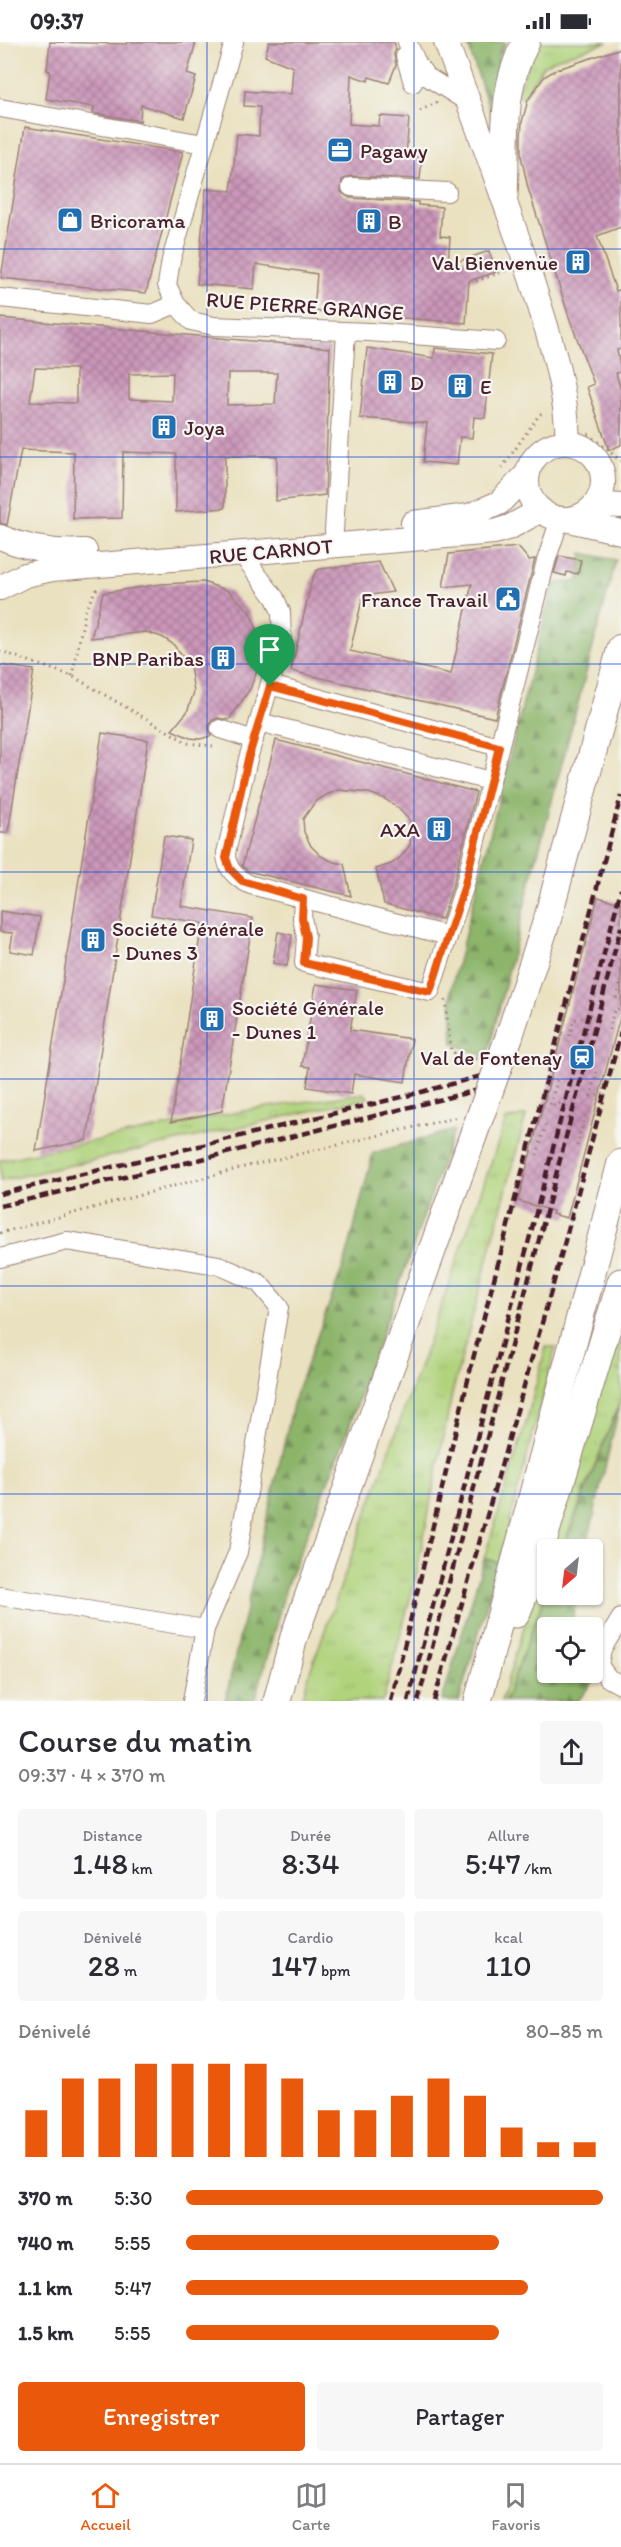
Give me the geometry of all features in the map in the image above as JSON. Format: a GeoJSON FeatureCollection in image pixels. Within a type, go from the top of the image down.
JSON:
{"type":"FeatureCollection","features":[{"type":"Feature","properties":{"kind":"highway"},"geometry":{"type":"LineString","coordinates":[[504,196],[506,104],[514,65],[526,42]]}},
{"type":"Feature","properties":{"kind":"highway"},"geometry":{"type":"LineString","coordinates":[[277,1701],[294,1636],[509,1037],[548,917],[621,648]]}},
{"type":"Feature","properties":{"kind":"highway"},"geometry":{"type":"LineString","coordinates":[[479,1701],[621,1163]]}},
{"type":"Feature","properties":{"kind":"highway"},"geometry":{"type":"LineString","coordinates":[[479,1701],[535,1568],[621,1281]]}},
{"type":"Feature","properties":{"kind":"main road"},"geometry":{"type":"LineString","coordinates":[[446,42],[504,196],[548,329],[568,419],[585,449],[609,461],[621,476]]}},
{"type":"Feature","properties":{"kind":"main road"},"geometry":{"type":"LineString","coordinates":[[577,437],[539,454],[528,472],[529,493],[555,516],[621,532]]}},
{"type":"Feature","properties":{"kind":"main road"},"geometry":{"type":"LineString","coordinates":[[555,516],[587,512],[596,504],[601,494],[602,472],[609,461]]}},
{"type":"Feature","properties":{"kind":"main road","name":"RUE CARNOT"},"geometry":{"type":"LineString","coordinates":[[0,537],[38,549],[63,553],[333,531],[470,516],[499,503],[528,472]]}},
{"type":"Feature","properties":{"kind":"main road"},"geometry":{"type":"LineString","coordinates":[[596,504],[621,506]]}},
{"type":"Feature","properties":{"kind":"main road","name":"RUE CARNOT"},"geometry":{"type":"LineString","coordinates":[[0,588],[25,575],[52,569],[494,532],[555,516]]}},
{"type":"Feature","properties":{"kind":"street","name":"RUE PIERRE GRANGE"},"geometry":{"type":"LineString","coordinates":[[234,42],[171,260],[167,285],[176,304],[190,321],[214,326],[496,341]]}},
{"type":"Feature","properties":{"kind":"street"},"geometry":{"type":"LineString","coordinates":[[405,42],[413,83]]}},
{"type":"Feature","properties":{"kind":"street"},"geometry":{"type":"LineString","coordinates":[[405,42],[426,76],[469,103]]}},
{"type":"Feature","properties":{"kind":"street"},"geometry":{"type":"LineString","coordinates":[[0,108],[204,144]]}},
{"type":"Feature","properties":{"kind":"street"},"geometry":{"type":"LineString","coordinates":[[351,187],[447,192]]}},
{"type":"Feature","properties":{"kind":"street"},"geometry":{"type":"LineString","coordinates":[[0,297],[152,314],[176,304]]}},
{"type":"Feature","properties":{"kind":"street"},"geometry":{"type":"LineString","coordinates":[[333,531],[346,333]]}},
{"type":"Feature","properties":{"kind":"street"},"geometry":{"type":"LineString","coordinates":[[303,899],[302,918],[306,937],[304,963],[430,992],[464,888],[546,561],[555,516]]}},
{"type":"Feature","properties":{"kind":"street"},"geometry":{"type":"LineString","coordinates":[[241,553],[274,598],[281,612],[282,642],[226,853],[227,864],[242,881],[448,936]]}},
{"type":"Feature","properties":{"kind":"street"},"geometry":{"type":"LineString","coordinates":[[270,686],[499,747]]}},
{"type":"Feature","properties":{"kind":"street"},"geometry":{"type":"LineString","coordinates":[[220,729],[255,738],[490,781]]}},
{"type":"Feature","properties":{"kind":"street"},"geometry":{"type":"LineString","coordinates":[[0,1258],[67,1241],[218,1265],[259,1283],[279,1307],[238,1552],[205,1629],[192,1701]]}},
{"type":"Feature","properties":{"kind":"street"},"geometry":{"type":"LineString","coordinates":[[0,1596],[205,1629]]}},
{"type":"Feature","properties":{"kind":"street"},"geometry":{"type":"LineString","coordinates":[[621,1618],[602,1649],[599,1665],[608,1678],[621,1685]]}},
{"type":"Feature","properties":{"kind":"path"},"geometry":{"type":"LineString","coordinates":[[420,111],[439,101]]}},
{"type":"Feature","properties":{"kind":"path"},"geometry":{"type":"LineString","coordinates":[[476,280],[496,274]]}},
{"type":"Feature","properties":{"kind":"path"},"geometry":{"type":"LineString","coordinates":[[577,437],[609,461]]}},
{"type":"Feature","properties":{"kind":"path"},"geometry":{"type":"LineString","coordinates":[[72,676],[86,608]]}},
{"type":"Feature","properties":{"kind":"path"},"geometry":{"type":"LineString","coordinates":[[0,651],[72,676],[188,743],[255,738]]}},
{"type":"Feature","properties":{"kind":"path"},"geometry":{"type":"LineString","coordinates":[[616,998],[621,980]]}},
{"type":"Feature","properties":{"kind":"path"},"geometry":{"type":"LineString","coordinates":[[445,998],[451,1051],[460,1057],[480,1060]]}},
{"type":"Feature","properties":{"kind":"path"},"geometry":{"type":"LineString","coordinates":[[609,1029],[614,1010],[621,1008]]}},
{"type":"Feature","properties":{"kind":"path"},"geometry":{"type":"LineString","coordinates":[[568,1042],[574,1020],[588,1017]]}},
{"type":"Feature","properties":{"kind":"path"},"geometry":{"type":"LineString","coordinates":[[597,1072],[591,1096],[608,1093]]}},
{"type":"Feature","properties":{"kind":"path"},"geometry":{"type":"LineString","coordinates":[[557,1080],[550,1106],[567,1102]]}},
{"type":"Feature","properties":{"kind":"path"},"geometry":{"type":"LineString","coordinates":[[577,1146],[586,1112]]}},
{"type":"Feature","properties":{"kind":"path"},"geometry":{"type":"LineString","coordinates":[[0,1233],[248,1167],[453,1118]]}},
{"type":"Feature","properties":{"kind":"path"},"geometry":{"type":"LineString","coordinates":[[537,1155],[547,1120]]}},
{"type":"Feature","properties":{"kind":"green space"},"geometry":{"type":"Polygon","coordinates":[[[467,42],[506,42],[499,57],[494,123],[467,42]]]}},
{"type":"Feature","properties":{"kind":"green space"},"geometry":{"type":"Polygon","coordinates":[[[537,42],[608,42],[553,60],[543,66],[524,96],[516,96],[537,42]]]}},
{"type":"Feature","properties":{"kind":"green space"},"geometry":{"type":"Polygon","coordinates":[[[582,553],[616,560],[530,883],[487,1058],[453,1043],[451,990],[553,584],[579,581],[582,553]]]}},
{"type":"Feature","properties":{"kind":"green space"},"geometry":{"type":"Polygon","coordinates":[[[365,1093],[368,1098],[0,1181],[0,1160],[248,1110],[365,1093]]]}},
{"type":"Feature","properties":{"kind":"green space"},"geometry":{"type":"Polygon","coordinates":[[[526,1115],[452,1394],[416,1576],[383,1701],[302,1701],[308,1677],[506,1120],[526,1115]]]}},
{"type":"Feature","properties":{"kind":"green space"},"geometry":{"type":"Polygon","coordinates":[[[454,1130],[344,1441],[286,1587],[255,1701],[225,1701],[295,1396],[346,1259],[373,1153],[454,1130]]]}},
{"type":"Feature","properties":{"kind":"green space"},"geometry":{"type":"Polygon","coordinates":[[[615,1336],[621,1346],[621,1399],[566,1539],[551,1539],[615,1336]]]}},
{"type":"Feature","properties":{"kind":"green space"},"geometry":{"type":"Polygon","coordinates":[[[546,1347],[556,1347],[499,1562],[484,1559],[528,1416],[546,1347]]]}},
{"type":"Feature","properties":{"kind":"green space"},"geometry":{"type":"Polygon","coordinates":[[[621,1399],[588,1539],[567,1539],[621,1399]]]}},
{"type":"Feature","properties":{"kind":"green space"},"geometry":{"type":"Polygon","coordinates":[[[484,1559],[499,1562],[459,1701],[442,1701],[484,1559]]]}},
{"type":"Feature","properties":{"kind":"green space"},"geometry":{"type":"Polygon","coordinates":[[[537,1585],[537,1605],[541,1605],[505,1701],[501,1701],[537,1585]]]}},
{"type":"Feature","properties":{"kind":"green space"},"geometry":{"type":"Polygon","coordinates":[[[542,1605],[575,1605],[573,1617],[537,1617],[542,1605]]]}},
{"type":"Feature","properties":{"kind":"green space"},"geometry":{"type":"Polygon","coordinates":[[[537,1617],[537,1683],[592,1683],[578,1701],[505,1701],[537,1617]]]}},
{"type":"Feature","properties":{"kind":"building"},"geometry":{"type":"Polygon","coordinates":[[[50,42],[127,44],[127,42],[196,42],[187,74],[196,77],[184,118],[141,105],[140,121],[93,113],[94,107],[46,99],[50,71],[47,70],[50,42]]]}},
{"type":"Feature","properties":{"kind":"building"},"geometry":{"type":"Polygon","coordinates":[[[269,42],[394,42],[396,65],[389,83],[369,77],[368,81],[351,75],[349,124],[379,126],[380,116],[409,118],[406,156],[422,157],[420,179],[351,176],[342,180],[341,192],[350,198],[418,202],[418,205],[442,207],[440,236],[450,237],[448,265],[489,251],[496,272],[469,281],[466,323],[314,311],[317,274],[256,264],[254,289],[197,284],[206,189],[231,191],[237,134],[259,136],[260,107],[244,106],[245,91],[291,94],[293,67],[265,56],[269,42]]]}},
{"type":"Feature","properties":{"kind":"building","name":"Val Bienvenüe"},"geometry":{"type":"Polygon","coordinates":[[[621,48],[621,227],[597,236],[616,291],[621,289],[621,349],[617,350],[621,372],[616,373],[621,390],[621,445],[609,450],[587,387],[594,384],[569,317],[528,188],[521,156],[521,137],[522,122],[528,100],[544,77],[555,70],[621,48]]]}},
{"type":"Feature","properties":{"kind":"building"},"geometry":{"type":"Polygon","coordinates":[[[25,127],[183,152],[146,293],[1,278],[25,127]]]}},
{"type":"Feature","properties":{"kind":"building","name":"Joya"},"geometry":{"type":"Polygon","coordinates":[[[0,318],[330,348],[325,495],[276,501],[277,456],[225,456],[225,508],[176,512],[176,454],[123,452],[122,518],[73,519],[74,452],[21,450],[7,525],[0,523],[0,318]],[[35,368],[30,402],[76,403],[76,369],[35,368]],[[173,373],[129,374],[129,399],[172,401],[173,373]],[[228,373],[227,405],[275,404],[277,373],[228,373]]]}},
{"type":"Feature","properties":{"kind":"building"},"geometry":{"type":"Polygon","coordinates":[[[367,348],[434,358],[435,348],[492,354],[485,418],[474,417],[472,438],[460,437],[457,465],[423,462],[427,423],[360,418],[367,348]]]}},
{"type":"Feature","properties":{"kind":"building"},"geometry":{"type":"Polygon","coordinates":[[[518,547],[529,560],[535,559],[495,718],[291,671],[312,579],[316,571],[379,562],[393,592],[363,596],[350,651],[451,674],[472,584],[443,587],[449,554],[518,547]]]}},
{"type":"Feature","properties":{"kind":"building"},"geometry":{"type":"Polygon","coordinates":[[[559,556],[581,560],[578,574],[567,572],[566,576],[554,573],[559,556]]]}},
{"type":"Feature","properties":{"kind":"building","name":"BNP Paribas"},"geometry":{"type":"Polygon","coordinates":[[[203,582],[229,591],[249,611],[260,636],[262,649],[261,661],[250,689],[229,720],[218,718],[213,720],[209,726],[211,736],[200,739],[190,738],[172,730],[187,712],[194,692],[190,666],[173,644],[162,637],[146,632],[91,638],[103,593],[161,584],[203,582]]]}},
{"type":"Feature","properties":{"kind":"building"},"geometry":{"type":"Polygon","coordinates":[[[0,665],[34,670],[8,833],[0,833],[0,665]]]}},
{"type":"Feature","properties":{"kind":"building","name":"Société Générale - Dunes 3"},"geometry":{"type":"Polygon","coordinates":[[[102,733],[148,740],[87,1140],[36,1151],[102,733]]]}},
{"type":"Feature","properties":{"kind":"building","name":"AXA"},"geometry":{"type":"Polygon","coordinates":[[[276,740],[476,792],[453,885],[442,919],[384,904],[376,869],[391,864],[401,857],[410,845],[410,821],[385,799],[369,793],[339,790],[326,795],[315,802],[303,819],[304,832],[311,846],[321,856],[344,864],[351,896],[248,871],[242,866],[276,740]]]}},
{"type":"Feature","properties":{"kind":"building","name":"Société Générale - Dunes 1"},"geometry":{"type":"Polygon","coordinates":[[[164,836],[191,840],[181,906],[253,918],[222,1111],[171,1122],[202,923],[151,915],[164,836]]]}},
{"type":"Feature","properties":{"kind":"building"},"geometry":{"type":"Polygon","coordinates":[[[598,897],[621,903],[621,1013],[567,1218],[552,1214],[553,1211],[518,1201],[598,897]]]}},
{"type":"Feature","properties":{"kind":"building"},"geometry":{"type":"Polygon","coordinates":[[[0,911],[40,917],[34,955],[10,951],[13,933],[0,932],[0,911]]]}},
{"type":"Feature","properties":{"kind":"building"},"geometry":{"type":"Polygon","coordinates":[[[278,932],[292,935],[287,966],[273,963],[278,932]]]}},
{"type":"Feature","properties":{"kind":"building"},"geometry":{"type":"Polygon","coordinates":[[[316,984],[357,990],[350,1030],[412,1039],[405,1082],[354,1074],[351,1094],[307,1087],[310,1067],[302,1066],[316,984]]]}},
{"type":"Feature","properties":{"kind":"railway"},"geometry":{"type":"LineString","coordinates":[[391,1701],[473,1359],[621,796]]}},
{"type":"Feature","properties":{"kind":"railway"},"geometry":{"type":"LineString","coordinates":[[408,1701],[621,889]]}},
{"type":"Feature","properties":{"kind":"railway"},"geometry":{"type":"LineString","coordinates":[[418,1701],[621,927]]}},
{"type":"Feature","properties":{"kind":"railway"},"geometry":{"type":"LineString","coordinates":[[434,1701],[558,1267],[621,1032]]}},
{"type":"Feature","properties":{"kind":"railway"},"geometry":{"type":"LineString","coordinates":[[0,1194],[485,1075]]}},
{"type":"Feature","properties":{"kind":"railway"},"geometry":{"type":"LineString","coordinates":[[0,1206],[198,1160],[478,1090]]}},
{"type":"Feature","properties":{"kind":"place","name":"Pagawy"},"geometry":{"type":"Point","coordinates":[340,150]}},
{"type":"Feature","properties":{"kind":"place","name":"Bricorama"},"geometry":{"type":"Point","coordinates":[70,220]}},
{"type":"Feature","properties":{"kind":"place","name":"B"},"geometry":{"type":"Point","coordinates":[369,221]}},
{"type":"Feature","properties":{"kind":"place","name":"Val Bienvenüe"},"geometry":{"type":"Point","coordinates":[578,262]}},
{"type":"Feature","properties":{"kind":"place","name":"D"},"geometry":{"type":"Point","coordinates":[390,382]}},
{"type":"Feature","properties":{"kind":"place","name":"E"},"geometry":{"type":"Point","coordinates":[460,386]}},
{"type":"Feature","properties":{"kind":"place","name":"Joya"},"geometry":{"type":"Point","coordinates":[164,427]}},
{"type":"Feature","properties":{"kind":"place","name":"France Travail"},"geometry":{"type":"Point","coordinates":[508,599]}},
{"type":"Feature","properties":{"kind":"place","name":"BNP Paribas"},"geometry":{"type":"Point","coordinates":[223,658]}},
{"type":"Feature","properties":{"kind":"place","name":"AXA"},"geometry":{"type":"Point","coordinates":[439,829]}},
{"type":"Feature","properties":{"kind":"place","name":"Société Générale - Dunes 3"},"geometry":{"type":"Point","coordinates":[93,940]}},
{"type":"Feature","properties":{"kind":"place","name":"Société Générale - Dunes 1"},"geometry":{"type":"Point","coordinates":[212,1019]}},
{"type":"Feature","properties":{"kind":"place","name":"Val de Fontenay"},"geometry":{"type":"Point","coordinates":[582,1057]}},
{"type":"Feature","properties":{"kind":"route"},"geometry":{"type":"LineString","coordinates":[[270,686],[499,747],[464,888],[430,992],[304,963],[306,937],[302,918],[303,899],[242,881],[227,864],[226,853],[248,759],[270,686]]}}]}
